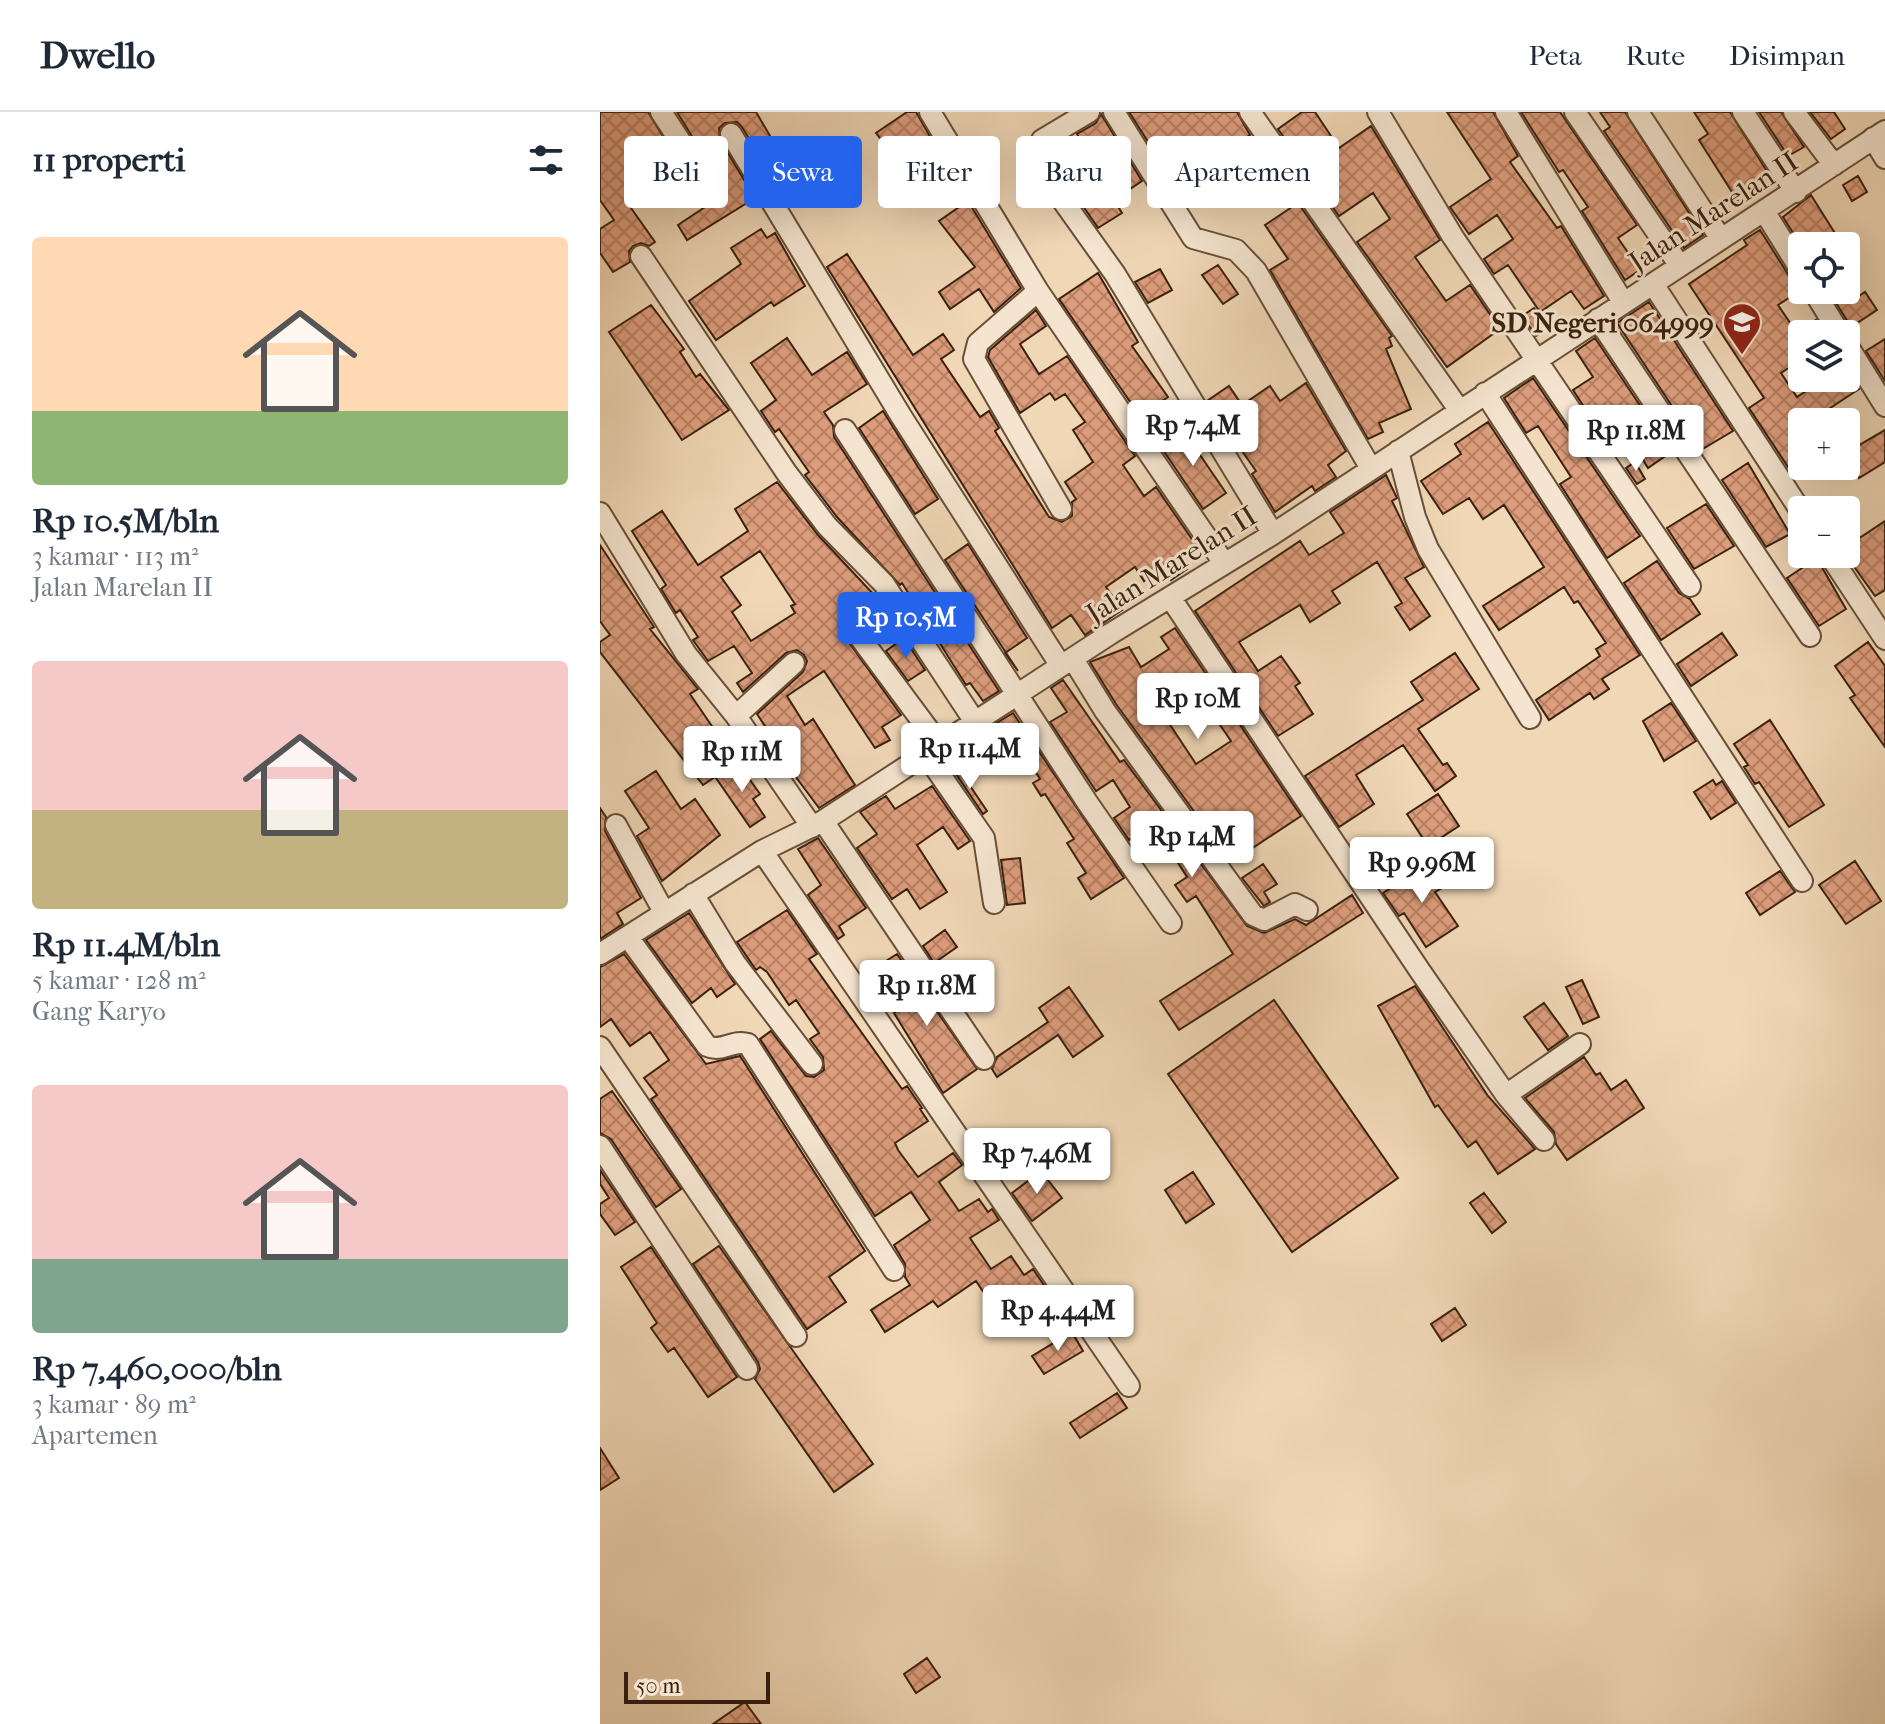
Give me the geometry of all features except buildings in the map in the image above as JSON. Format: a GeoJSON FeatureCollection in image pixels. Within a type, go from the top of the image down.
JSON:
{"type":"FeatureCollection","features":[{"type":"Feature","properties":{"kind":"street"},"geometry":{"type":"LineString","coordinates":[[661,112],[677,136]]}},
{"type":"Feature","properties":{"kind":"street"},"geometry":{"type":"LineString","coordinates":[[930,112],[1038,291],[1224,563]]}},
{"type":"Feature","properties":{"kind":"street"},"geometry":{"type":"LineString","coordinates":[[1114,112],[1193,238],[1236,250],[1256,271],[1370,467]]}},
{"type":"Feature","properties":{"kind":"street"},"geometry":{"type":"LineString","coordinates":[[1250,112],[1460,411]]}},
{"type":"Feature","properties":{"kind":"street"},"geometry":{"type":"LineString","coordinates":[[1378,112],[1453,237],[1690,586]]}},
{"type":"Feature","properties":{"kind":"street"},"geometry":{"type":"LineString","coordinates":[[1506,112],[1623,302]]}},
{"type":"Feature","properties":{"kind":"street"},"geometry":{"type":"LineString","coordinates":[[1575,112],[1680,266]]}},
{"type":"Feature","properties":{"kind":"street"},"geometry":{"type":"LineString","coordinates":[[1638,112],[1721,239]]}},
{"type":"Feature","properties":{"kind":"street"},"geometry":{"type":"LineString","coordinates":[[1743,112],[1796,192]]}},
{"type":"Feature","properties":{"kind":"street"},"geometry":{"type":"LineString","coordinates":[[1794,112],[1834,165]]}},
{"type":"Feature","properties":{"kind":"street"},"geometry":{"type":"LineString","coordinates":[[1079,114],[1042,140],[1040,149],[1053,187],[1115,274],[1273,534]]}},
{"type":"Feature","properties":{"kind":"street"},"geometry":{"type":"LineString","coordinates":[[731,134],[901,416],[1067,663],[1253,915],[1264,920],[1295,904],[1307,910]]}},
{"type":"Feature","properties":{"kind":"street"},"geometry":{"type":"LineString","coordinates":[[1879,134],[1885,158]]}},
{"type":"Feature","properties":{"kind":"street","name":"Jalan Marelan II"},"geometry":{"type":"LineString","coordinates":[[600,954],[762,851],[818,824],[932,748],[1273,534],[1370,467],[1796,192],[1879,134]]}},
{"type":"Feature","properties":{"kind":"street"},"geometry":{"type":"LineString","coordinates":[[1764,211],[1788,250]]}},
{"type":"Feature","properties":{"kind":"street"},"geometry":{"type":"LineString","coordinates":[[641,256],[786,472],[827,526],[884,584],[975,722]]}},
{"type":"Feature","properties":{"kind":"street"},"geometry":{"type":"LineString","coordinates":[[1653,284],[1791,496]]}},
{"type":"Feature","properties":{"kind":"street"},"geometry":{"type":"LineString","coordinates":[[1038,291],[978,343],[974,359],[1061,509]]}},
{"type":"Feature","properties":{"kind":"street"},"geometry":{"type":"LineString","coordinates":[[1598,319],[1810,636]]}},
{"type":"Feature","properties":{"kind":"street"},"geometry":{"type":"LineString","coordinates":[[1860,366],[1885,406]]}},
{"type":"Feature","properties":{"kind":"street"},"geometry":{"type":"LineString","coordinates":[[1485,393],[1802,881]]}},
{"type":"Feature","properties":{"kind":"street"},"geometry":{"type":"LineString","coordinates":[[845,430],[1017,696],[1171,923]]}},
{"type":"Feature","properties":{"kind":"street"},"geometry":{"type":"LineString","coordinates":[[1398,451],[1415,517],[1428,549],[1530,718]]}},
{"type":"Feature","properties":{"kind":"street"},"geometry":{"type":"LineString","coordinates":[[600,513],[686,654],[818,824],[984,1059]]}},
{"type":"Feature","properties":{"kind":"street"},"geometry":{"type":"LineString","coordinates":[[1838,568],[1885,639]]}},
{"type":"Feature","properties":{"kind":"street"},"geometry":{"type":"LineString","coordinates":[[1170,597],[1506,1095],[1544,1140]]}},
{"type":"Feature","properties":{"kind":"street"},"geometry":{"type":"LineString","coordinates":[[856,632],[932,748],[984,838],[994,903]]}},
{"type":"Feature","properties":{"kind":"street"},"geometry":{"type":"LineString","coordinates":[[736,716],[794,663]]}},
{"type":"Feature","properties":{"kind":"street"},"geometry":{"type":"LineString","coordinates":[[616,825],[664,912]]}},
{"type":"Feature","properties":{"kind":"street"},"geometry":{"type":"LineString","coordinates":[[762,851],[1129,1386]]}},
{"type":"Feature","properties":{"kind":"street"},"geometry":{"type":"LineString","coordinates":[[693,894],[735,963],[812,1064]]}},
{"type":"Feature","properties":{"kind":"street"},"geometry":{"type":"LineString","coordinates":[[628,937],[707,1046],[719,1049],[742,1042],[748,1044],[894,1270]]}},
{"type":"Feature","properties":{"kind":"street"},"geometry":{"type":"LineString","coordinates":[[1506,1095],[1580,1044]]}},
{"type":"Feature","properties":{"kind":"street"},"geometry":{"type":"LineString","coordinates":[[600,1047],[796,1336]]}},
{"type":"Feature","properties":{"kind":"street"},"geometry":{"type":"LineString","coordinates":[[600,1146],[747,1369]]}},
{"type":"Feature","properties":{"kind":"place","name":"SD Negeri 064999"},"geometry":{"type":"Point","coordinates":[1742,356]}}]}
